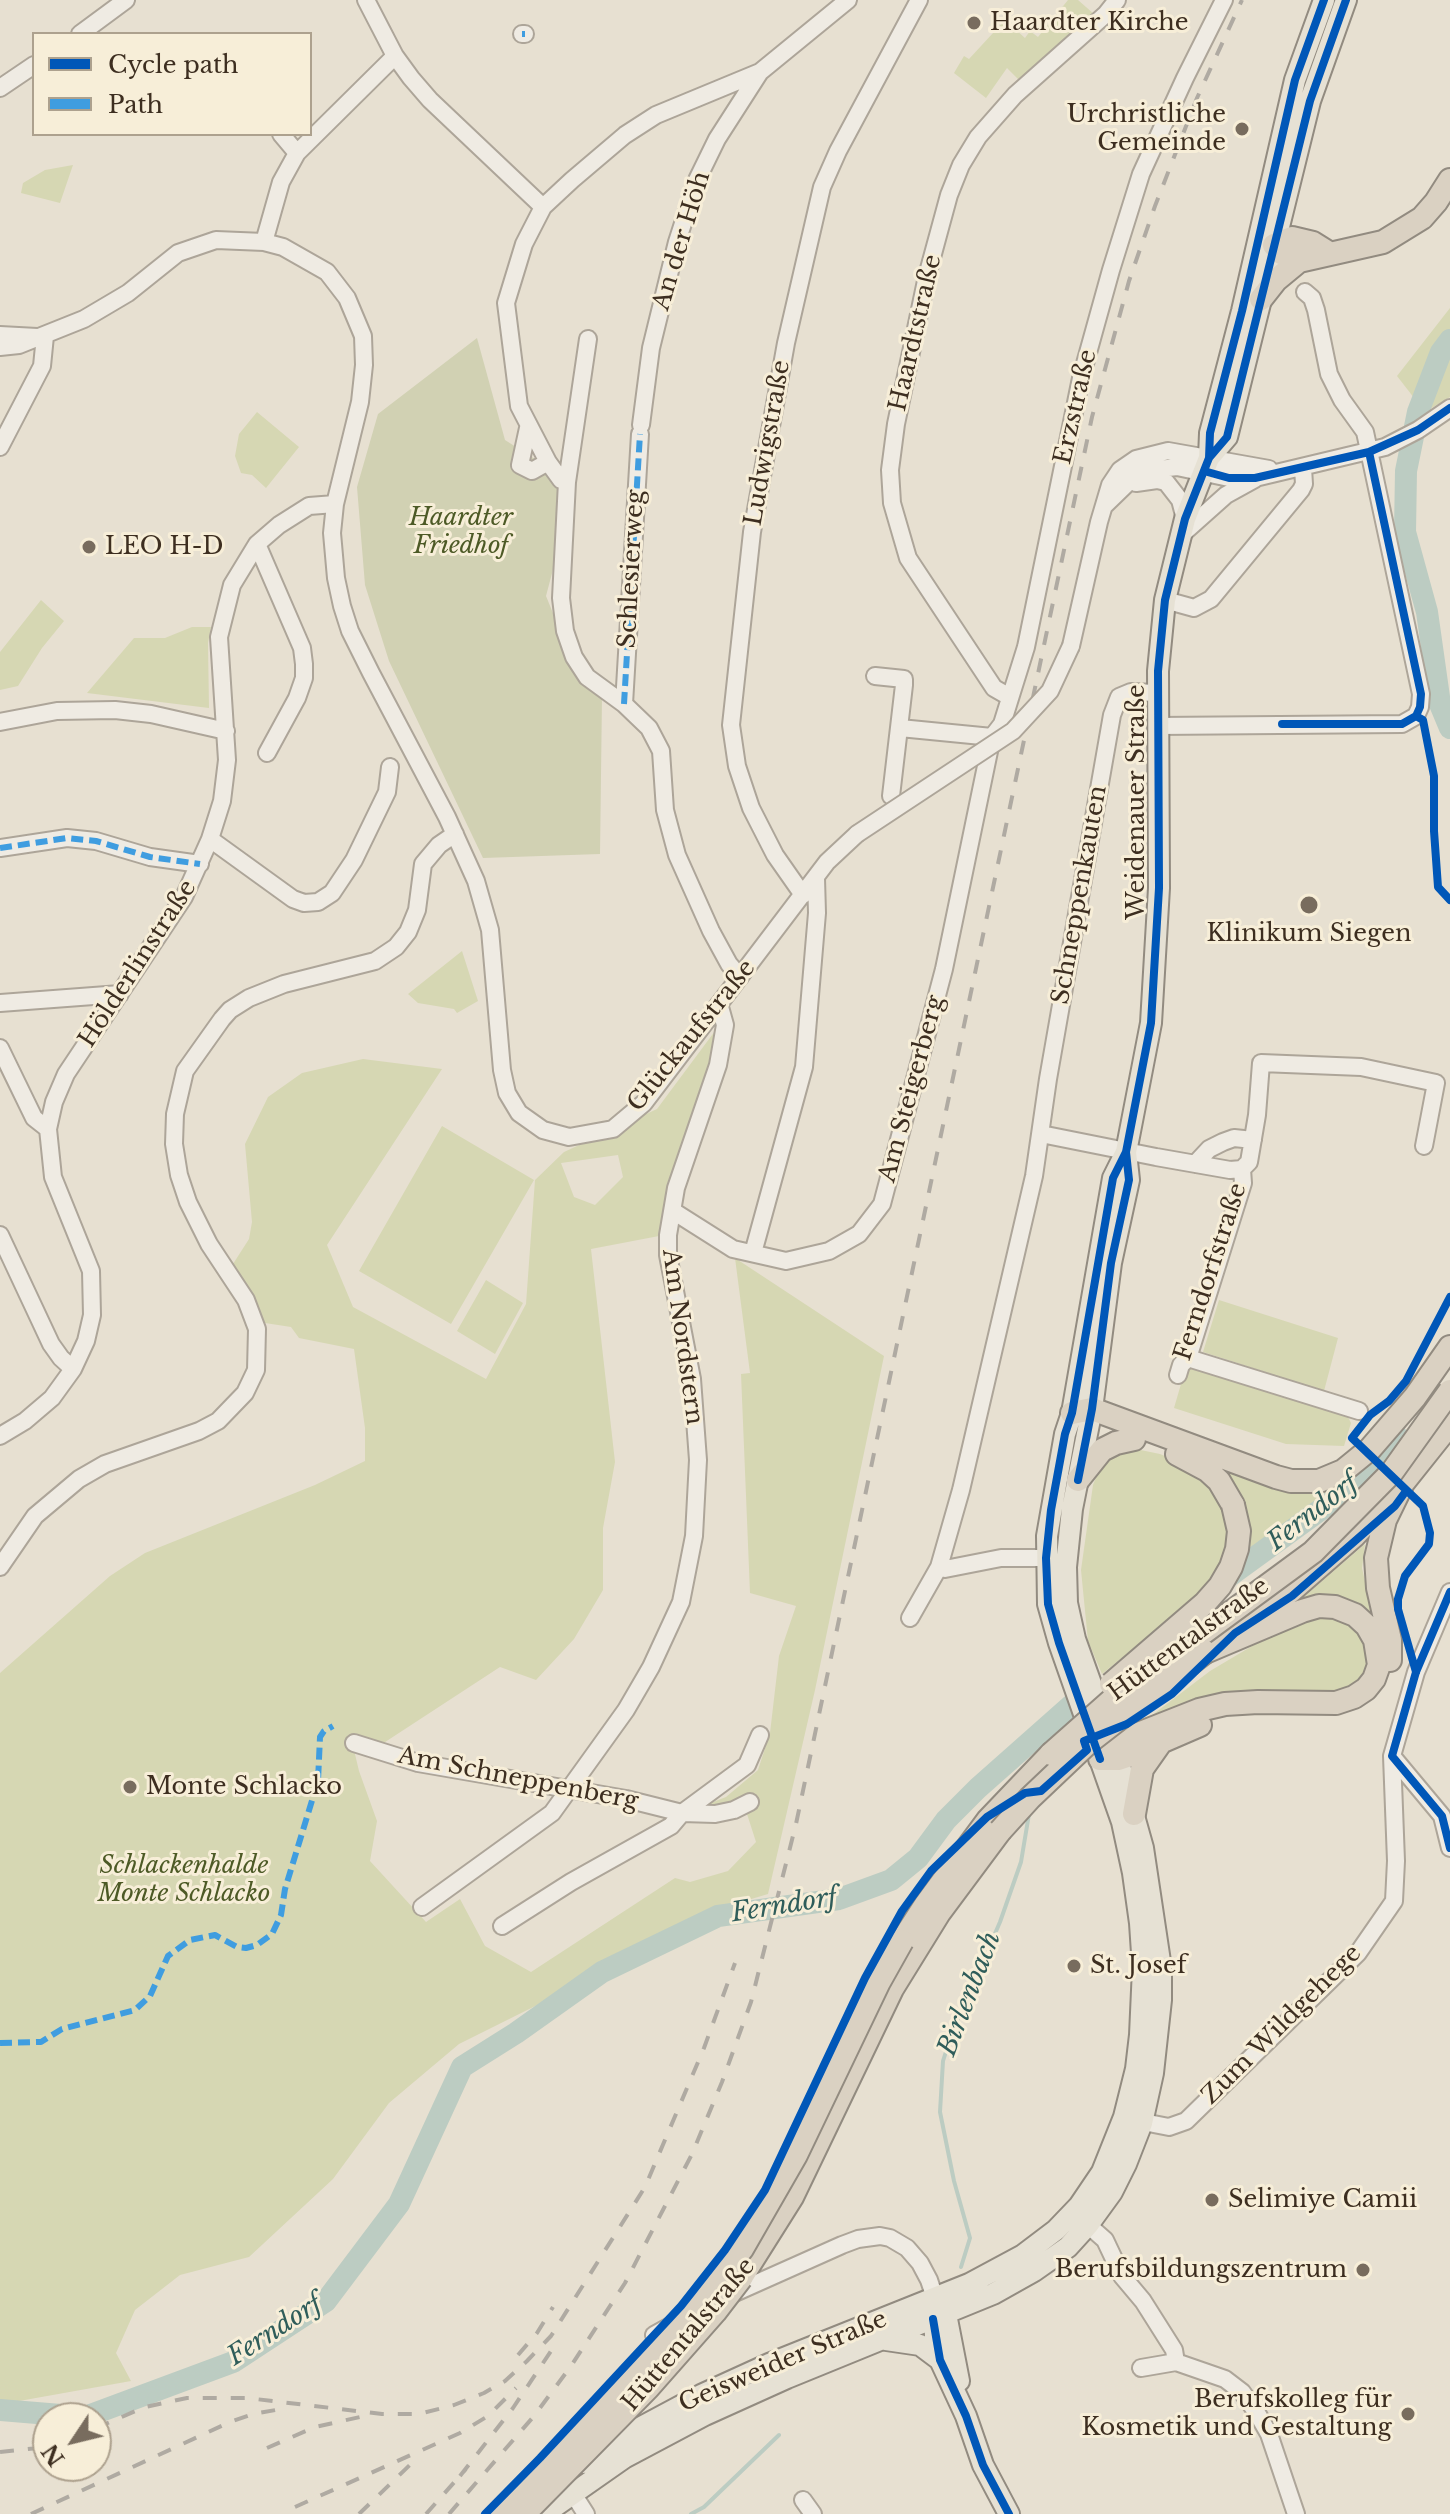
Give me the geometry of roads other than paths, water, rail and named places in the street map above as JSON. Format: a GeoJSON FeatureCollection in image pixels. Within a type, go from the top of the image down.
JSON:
{"type":"FeatureCollection","features":[{"type":"Feature","properties":{"kind":"highway"},"geometry":{"type":"LineString","coordinates":[[1261,299],[1296,256],[1313,243],[1329,253],[1372,246],[1403,232],[1430,210],[1450,180]]}},
{"type":"Feature","properties":{"kind":"highway"},"geometry":{"type":"LineString","coordinates":[[1266,243],[1284,239],[1296,256]]}},
{"type":"Feature","properties":{"kind":"highway"},"geometry":{"type":"LineString","coordinates":[[1085,1416],[1262,1473],[1291,1481],[1319,1481],[1343,1471],[1370,1449],[1450,1347]]}},
{"type":"Feature","properties":{"kind":"highway","name":"Hüttentalstraße"},"geometry":{"type":"LineString","coordinates":[[499,2514],[636,2376],[735,2259],[790,2167],[879,1982],[902,1941],[933,1893],[988,1820],[1051,1754],[1112,1700],[1313,1552],[1392,1472],[1450,1391]]}},
{"type":"Feature","properties":{"kind":"highway"},"geometry":{"type":"LineString","coordinates":[[1051,1754],[1068,1725],[1205,1603],[1220,1586],[1231,1567],[1239,1531],[1233,1505],[1219,1481],[1207,1470],[1179,1454],[1134,1439],[1085,1416]]}},
{"type":"Feature","properties":{"kind":"highway","name":"Hüttentalstraße"},"geometry":{"type":"LineString","coordinates":[[524,2514],[648,2388],[715,2312],[755,2257],[811,2161],[892,1989],[915,1950],[969,1870],[1030,1798],[1089,1742],[1324,1564],[1379,1511],[1450,1424]]}},
{"type":"Feature","properties":{"kind":"highway"},"geometry":{"type":"LineString","coordinates":[[1078,1480],[1102,1450],[1134,1439]]}},
{"type":"Feature","properties":{"kind":"highway"},"geometry":{"type":"LineString","coordinates":[[1111,1755],[1161,1741],[1195,1726],[1260,1717],[1324,1719],[1360,1710],[1373,1699],[1385,1683],[1390,1664],[1390,1640],[1378,1588],[1376,1558],[1379,1538],[1403,1483]]}},
{"type":"Feature","properties":{"kind":"highway"},"geometry":{"type":"LineString","coordinates":[[1111,1755],[1167,1721],[1225,1704],[1336,1703],[1354,1697],[1374,1679],[1379,1665],[1375,1640],[1367,1626],[1355,1615],[1335,1607],[1319,1606],[1302,1611],[1205,1652]]}},
{"type":"Feature","properties":{"kind":"highway"},"geometry":{"type":"LineString","coordinates":[[1134,1814],[1142,1769],[1161,1741]]}},
{"type":"Feature","properties":{"kind":"main road","name":"Weidenauer Straße"},"geometry":{"type":"LineString","coordinates":[[1078,1675],[1066,1585],[1068,1538],[1111,1263],[1129,1180],[1126,1152],[1151,1023],[1159,888],[1157,693],[1165,600],[1182,528],[1207,465],[1227,437],[1261,299],[1266,243],[1295,80],[1324,0]]}},
{"type":"Feature","properties":{"kind":"main road","name":"Weidenauer Straße"},"geometry":{"type":"LineString","coordinates":[[1207,465],[1210,433],[1266,243],[1310,101],[1346,0]]}},
{"type":"Feature","properties":{"kind":"main road","name":"Weidenauer Straße"},"geometry":{"type":"LineString","coordinates":[[938,2311],[993,2294],[1034,2271],[1068,2247],[1088,2225],[1119,2178],[1133,2120],[1156,2053],[1161,1975],[1149,1886],[1134,1814],[1048,1604],[1046,1558],[1065,1434],[1085,1416]]}},
{"type":"Feature","properties":{"kind":"main road","name":"Weidenauer Straße"},"geometry":{"type":"LineString","coordinates":[[938,2311],[1056,2230],[1079,2206],[1133,2120],[1143,1968],[1133,1873],[1111,1755]]}},
{"type":"Feature","properties":{"kind":"main road","name":"Geisweider Straße"},"geometry":{"type":"LineString","coordinates":[[544,2514],[624,2458],[705,2415],[883,2340],[938,2311]]}},
{"type":"Feature","properties":{"kind":"main road","name":"Geisweider Straße"},"geometry":{"type":"LineString","coordinates":[[517,2514],[567,2473],[615,2441],[681,2405],[769,2364],[938,2311]]}},
{"type":"Feature","properties":{"kind":"main road"},"geometry":{"type":"LineString","coordinates":[[938,2311],[940,2360],[966,2416]]}},
{"type":"Feature","properties":{"kind":"main road"},"geometry":{"type":"LineString","coordinates":[[938,2311],[966,2416],[983,2465],[1009,2514]]}},
{"type":"Feature","properties":{"kind":"main road"},"geometry":{"type":"LineString","coordinates":[[883,2340],[920,2345],[940,2360]]}},
{"type":"Feature","properties":{"kind":"street"},"geometry":{"type":"LineString","coordinates":[[83,32],[126,0]]}},
{"type":"Feature","properties":{"kind":"street"},"geometry":{"type":"LineString","coordinates":[[366,0],[395,56],[430,100],[543,207]]}},
{"type":"Feature","properties":{"kind":"street"},"geometry":{"type":"LineString","coordinates":[[567,482],[561,480],[548,462],[519,406],[506,303],[524,244],[543,207],[625,135],[656,115],[760,72],[848,0]]}},
{"type":"Feature","properties":{"kind":"street","name":"Ludwigstraße"},"geometry":{"type":"LineString","coordinates":[[803,895],[775,855],[751,808],[737,766],[731,725],[752,532],[786,343],[822,187],[919,0]]}},
{"type":"Feature","properties":{"kind":"street","name":"Haardtstraße"},"geometry":{"type":"LineString","coordinates":[[1008,696],[994,688],[908,558],[892,503],[890,470],[896,424],[927,276],[949,195],[961,165],[978,137],[1015,95],[1106,14],[1117,0]]}},
{"type":"Feature","properties":{"kind":"street","name":"Erzstraße"},"geometry":{"type":"LineString","coordinates":[[992,737],[1002,724],[1008,696],[1026,647],[1081,378],[1124,225],[1141,174],[1224,0]]}},
{"type":"Feature","properties":{"kind":"street"},"geometry":{"type":"LineString","coordinates":[[264,242],[281,182],[297,153],[395,56]]}},
{"type":"Feature","properties":{"kind":"street"},"geometry":{"type":"LineString","coordinates":[[0,88],[32,66]]}},
{"type":"Feature","properties":{"kind":"street","name":"An der Höh"},"geometry":{"type":"LineString","coordinates":[[640,429],[651,348],[677,242],[697,180],[717,139],[760,72]]}},
{"type":"Feature","properties":{"kind":"street"},"geometry":{"type":"LineString","coordinates":[[283,136],[297,153]]}},
{"type":"Feature","properties":{"kind":"street","name":"Glückaufstraße"},"geometry":{"type":"LineString","coordinates":[[0,347],[19,345],[84,319],[128,293],[178,253],[216,240],[264,242],[297,253],[327,272],[347,298],[363,336],[364,365],[360,402],[335,504],[332,533],[336,578],[350,631],[455,834],[476,881],[490,930],[502,1070],[507,1093],[519,1113],[543,1130],[569,1137],[613,1129],[644,1103],[836,852],[857,834],[1013,731],[1050,691],[1066,661],[1074,636],[1104,506],[1110,485],[1120,470],[1136,459],[1168,451],[1207,465]]}},
{"type":"Feature","properties":{"kind":"street"},"geometry":{"type":"LineString","coordinates":[[1157,726],[1402,724],[1416,716],[1420,707],[1421,694],[1377,449],[1342,400],[1329,374],[1316,310],[1312,298],[1305,292]]}},
{"type":"Feature","properties":{"kind":"street"},"geometry":{"type":"LineString","coordinates":[[0,335],[42,336],[42,366],[0,447]]}},
{"type":"Feature","properties":{"kind":"street"},"geometry":{"type":"LineString","coordinates":[[588,339],[567,482],[561,598],[565,631],[574,657],[587,677],[624,704],[649,728],[661,751],[665,810],[677,855],[711,931],[740,977]]}},
{"type":"Feature","properties":{"kind":"street"},"geometry":{"type":"LineString","coordinates":[[1207,465],[1229,478],[1255,478],[1303,468],[1377,449],[1418,430],[1449,408]]}},
{"type":"Feature","properties":{"kind":"street"},"geometry":{"type":"LineString","coordinates":[[528,428],[520,465],[532,471],[548,462]]}},
{"type":"Feature","properties":{"kind":"street","name":"Schlesierweg"},"geometry":{"type":"LineString","coordinates":[[624,704],[640,429]]}},
{"type":"Feature","properties":{"kind":"street"},"geometry":{"type":"LineString","coordinates":[[1207,465],[1285,471]]}},
{"type":"Feature","properties":{"kind":"street","name":"Glückaufstraße"},"geometry":{"type":"LineString","coordinates":[[1104,506],[1137,474],[1164,467],[1207,465]]}},
{"type":"Feature","properties":{"kind":"street"},"geometry":{"type":"LineString","coordinates":[[1165,600],[1194,608],[1211,599],[1301,490],[1304,484],[1303,468]]}},
{"type":"Feature","properties":{"kind":"street"},"geometry":{"type":"LineString","coordinates":[[1182,528],[1255,478]]}},
{"type":"Feature","properties":{"kind":"street"},"geometry":{"type":"LineString","coordinates":[[1120,489],[1142,481],[1166,482],[1180,500],[1182,528]]}},
{"type":"Feature","properties":{"kind":"street","name":"Hölderlinstraße"},"geometry":{"type":"LineString","coordinates":[[0,1436],[25,1421],[52,1398],[73,1369],[86,1341],[92,1315],[91,1271],[53,1177],[48,1129],[54,1102],[66,1074],[184,897],[210,839],[222,801],[227,760],[219,637],[232,585],[257,544],[297,512],[309,506],[335,504]]}},
{"type":"Feature","properties":{"kind":"street"},"geometry":{"type":"LineString","coordinates":[[257,544],[302,648],[304,664],[304,678],[297,698],[267,753]]}},
{"type":"Feature","properties":{"kind":"street"},"geometry":{"type":"LineString","coordinates":[[875,676],[904,679],[891,796]]}},
{"type":"Feature","properties":{"kind":"street","name":"Schneppenkauten"},"geometry":{"type":"LineString","coordinates":[[910,1618],[939,1567],[961,1490],[1017,1253],[1041,1134],[1050,1063],[1112,715],[1119,697],[1131,692],[1157,693]]}},
{"type":"Feature","properties":{"kind":"street"},"geometry":{"type":"LineString","coordinates":[[0,722],[57,711],[115,710],[151,714],[226,731]]}},
{"type":"Feature","properties":{"kind":"street"},"geometry":{"type":"LineString","coordinates":[[900,728],[992,737]]}},
{"type":"Feature","properties":{"kind":"street","name":"Am Steigerberg"},"geometry":{"type":"LineString","coordinates":[[673,1211],[733,1249],[786,1261],[829,1251],[859,1234],[882,1204],[944,969],[992,737]]}},
{"type":"Feature","properties":{"kind":"street"},"geometry":{"type":"LineString","coordinates":[[210,839],[293,899],[304,903],[318,902],[332,893],[354,860],[387,792],[390,767]]}},
{"type":"Feature","properties":{"kind":"street"},"geometry":{"type":"LineString","coordinates":[[0,1567],[35,1516],[79,1479],[105,1464],[199,1431],[218,1421],[245,1393],[256,1370],[257,1329],[246,1300],[209,1244],[188,1202],[179,1175],[174,1144],[175,1114],[185,1071],[222,1019],[249,998],[284,984],[375,961],[396,947],[408,932],[417,910],[423,864],[439,845],[455,834]]}},
{"type":"Feature","properties":{"kind":"street"},"geometry":{"type":"LineString","coordinates":[[0,848],[67,838],[96,841],[150,857],[200,864]]}},
{"type":"Feature","properties":{"kind":"street"},"geometry":{"type":"LineString","coordinates":[[753,1253],[804,1067],[817,913],[816,878]]}},
{"type":"Feature","properties":{"kind":"street"},"geometry":{"type":"LineString","coordinates":[[0,1003],[120,994]]}},
{"type":"Feature","properties":{"kind":"street","name":"Am Nordstern"},"geometry":{"type":"LineString","coordinates":[[422,1907],[552,1813],[626,1710],[666,1638],[681,1602],[694,1536],[698,1460],[692,1379],[668,1255],[668,1235],[676,1188],[718,1065],[725,1025],[720,1007]]}},
{"type":"Feature","properties":{"kind":"street"},"geometry":{"type":"LineString","coordinates":[[0,1048],[34,1118],[48,1129]]}},
{"type":"Feature","properties":{"kind":"street","name":"Ferndorfstraße"},"geometry":{"type":"LineString","coordinates":[[1126,1152],[1230,1170],[1242,1169],[1249,1162],[1253,1140],[1261,1063],[1361,1067],[1443,1085]]}},
{"type":"Feature","properties":{"kind":"street"},"geometry":{"type":"LineString","coordinates":[[1424,1146],[1443,1085]]}},
{"type":"Feature","properties":{"kind":"street"},"geometry":{"type":"LineString","coordinates":[[1041,1134],[1126,1152]]}},
{"type":"Feature","properties":{"kind":"street","name":"Ferndorfstraße"},"geometry":{"type":"LineString","coordinates":[[1195,1164],[1209,1149],[1223,1142],[1234,1138],[1253,1140]]}},
{"type":"Feature","properties":{"kind":"street","name":"Ferndorfstraße"},"geometry":{"type":"LineString","coordinates":[[1178,1375],[1188,1358],[1243,1183],[1242,1169]]}},
{"type":"Feature","properties":{"kind":"street"},"geometry":{"type":"LineString","coordinates":[[0,1235],[51,1344],[73,1369]]}},
{"type":"Feature","properties":{"kind":"street"},"geometry":{"type":"LineString","coordinates":[[1188,1358],[1359,1411]]}},
{"type":"Feature","properties":{"kind":"street"},"geometry":{"type":"LineString","coordinates":[[939,1567],[945,1569],[1001,1558],[1046,1558]]}},
{"type":"Feature","properties":{"kind":"street","name":"Zum Wildgehege"},"geometry":{"type":"LineString","coordinates":[[1133,2120],[1169,2127],[1186,2121],[1358,1953],[1394,1901],[1396,1861],[1392,1756],[1416,1672],[1450,1592]]}},
{"type":"Feature","properties":{"kind":"street","name":"Am Schneppenberg"},"geometry":{"type":"LineString","coordinates":[[502,1926],[571,1882],[671,1826],[682,1813],[747,1765],[760,1735]]}},
{"type":"Feature","properties":{"kind":"street","name":"Am Schneppenberg"},"geometry":{"type":"LineString","coordinates":[[354,1743],[418,1763],[626,1799],[682,1813],[715,1814],[750,1802]]}},
{"type":"Feature","properties":{"kind":"street"},"geometry":{"type":"LineString","coordinates":[[1392,1756],[1442,1816],[1450,1848]]}},
{"type":"Feature","properties":{"kind":"street"},"geometry":{"type":"LineString","coordinates":[[1088,2225],[1105,2240],[1122,2276],[1151,2313],[1174,2350],[1176,2362]]}},
{"type":"Feature","properties":{"kind":"street"},"geometry":{"type":"LineString","coordinates":[[654,2335],[716,2301],[842,2245],[870,2236],[890,2238],[907,2248],[923,2268],[938,2311]]}},
{"type":"Feature","properties":{"kind":"street"},"geometry":{"type":"LineString","coordinates":[[1141,2368],[1176,2362],[1225,2379],[1242,2392],[1269,2434],[1296,2514]]}},
{"type":"Feature","properties":{"kind":"street"},"geometry":{"type":"LineString","coordinates":[[572,2492],[586,2514]]}},
{"type":"Feature","properties":{"kind":"waterway","name":"Ferndorf"},"geometry":{"type":"LineString","coordinates":[[1450,340],[1441,352],[1418,412],[1406,471],[1405,532],[1427,612],[1440,704],[1450,728]]}},
{"type":"Feature","properties":{"kind":"waterway","name":"Ferndorf"},"geometry":{"type":"LineString","coordinates":[[1221,1582],[1356,1484],[1396,1435]]}},
{"type":"Feature","properties":{"kind":"waterway","name":"Ferndorf"},"geometry":{"type":"LineString","coordinates":[[0,2410],[85,2417],[233,2362],[326,2301],[399,2204],[462,2067],[602,1972],[718,1916],[839,1899],[891,1880],[918,1858],[946,1820],[978,1788],[1092,1687]]}},
{"type":"Feature","properties":{"kind":"waterway","name":"Birlenbach"},"geometry":{"type":"LineString","coordinates":[[1041,1750],[1049,1724]]}},
{"type":"Feature","properties":{"kind":"waterway","name":"Birlenbach"},"geometry":{"type":"LineString","coordinates":[[961,2267],[970,2238],[940,2112],[943,2061],[1021,1862],[1029,1814]]}},
{"type":"Feature","properties":{"kind":"waterway"},"geometry":{"type":"LineString","coordinates":[[691,2514],[704,2507],[779,2435]]}},
{"type":"Feature","properties":{"kind":"railway"},"geometry":{"type":"LineString","coordinates":[[449,2514],[534,2416],[625,2283],[692,2154],[751,2002],[796,1824],[1092,417],[1129,281],[1155,206],[1197,98],[1242,0]]}},
{"type":"Feature","properties":{"kind":"railway"},"geometry":{"type":"LineString","coordinates":[[112,2421],[145,2407],[187,2398],[247,2398],[382,2414],[419,2414],[454,2405],[505,2381],[551,2336],[645,2187],[704,2048],[735,1963]]}},
{"type":"Feature","properties":{"kind":"railway"},"geometry":{"type":"LineString","coordinates":[[518,2355],[553,2307]]}},
{"type":"Feature","properties":{"kind":"railway"},"geometry":{"type":"LineString","coordinates":[[460,2476],[513,2408],[557,2342]]}},
{"type":"Feature","properties":{"kind":"railway"},"geometry":{"type":"LineString","coordinates":[[295,2507],[460,2433],[488,2416],[516,2388]]}},
{"type":"Feature","properties":{"kind":"railway"},"geometry":{"type":"LineString","coordinates":[[31,2514],[230,2422],[287,2408]]}},
{"type":"Feature","properties":{"kind":"railway"},"geometry":{"type":"LineString","coordinates":[[267,2448],[315,2427],[360,2417]]}},
{"type":"Feature","properties":{"kind":"railway"},"geometry":{"type":"LineString","coordinates":[[0,2452],[32,2449]]}},
{"type":"Feature","properties":{"kind":"railway"},"geometry":{"type":"LineString","coordinates":[[359,2514],[414,2461]]}},
{"type":"Feature","properties":{"kind":"railway"},"geometry":{"type":"LineString","coordinates":[[426,2514],[466,2469]]}},
{"type":"Feature","properties":{"kind":"place","name":"Haardter Kirche"},"geometry":{"type":"Point","coordinates":[974,23]}},
{"type":"Feature","properties":{"kind":"place","name":"Urchristliche Gemeinde"},"geometry":{"type":"Point","coordinates":[1242,129]}},
{"type":"Feature","properties":{"kind":"place","name":"LEO H-D"},"geometry":{"type":"Point","coordinates":[89,547]}},
{"type":"Feature","properties":{"kind":"place","name":"Klinikum Siegen"},"geometry":{"type":"Point","coordinates":[1309,905]}},
{"type":"Feature","properties":{"kind":"place","name":"Monte Schlacko"},"geometry":{"type":"Point","coordinates":[130,1787]}},
{"type":"Feature","properties":{"kind":"place","name":"St. Josef"},"geometry":{"type":"Point","coordinates":[1074,1966]}},
{"type":"Feature","properties":{"kind":"place","name":"Selimiye Camii"},"geometry":{"type":"Point","coordinates":[1212,2200]}},
{"type":"Feature","properties":{"kind":"place","name":"Berufsbildungszentrum"},"geometry":{"type":"Point","coordinates":[1363,2270]}},
{"type":"Feature","properties":{"kind":"place","name":"Berufskolleg für Kosmetik und Gestaltung"},"geometry":{"type":"Point","coordinates":[1408,2414]}},
{"type":"Feature","properties":{"kind":"park label","name":"Haardter Friedhof"},"geometry":{"type":"Point","coordinates":[461,532]}},
{"type":"Feature","properties":{"kind":"park label","name":"Schlackenhalde Monte Schlacko"},"geometry":{"type":"Point","coordinates":[184,1880]}}]}
